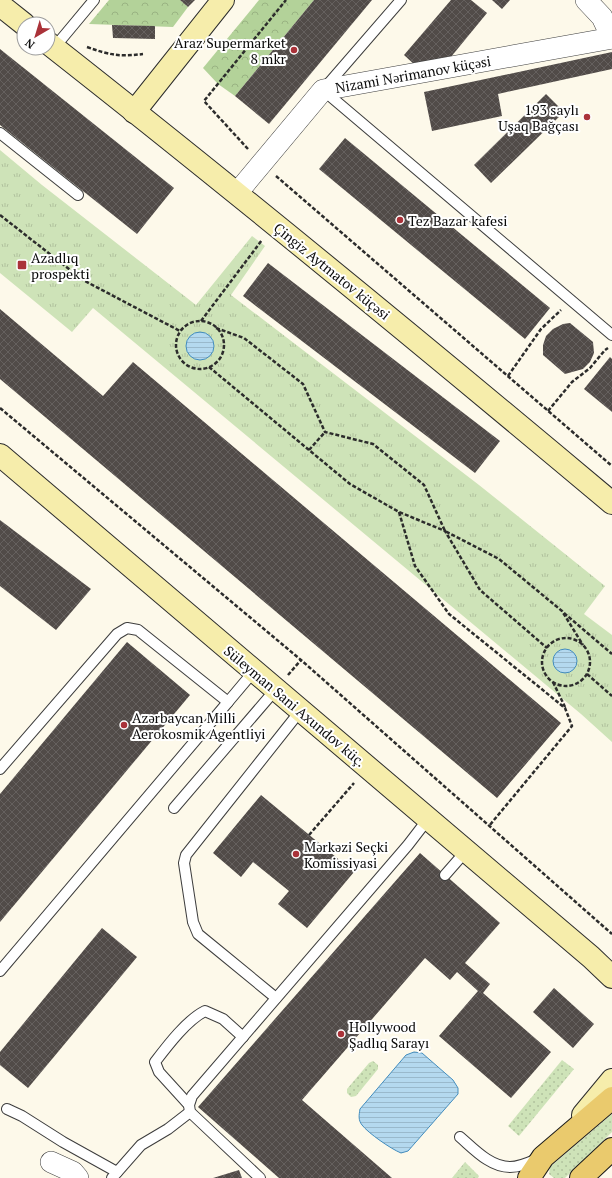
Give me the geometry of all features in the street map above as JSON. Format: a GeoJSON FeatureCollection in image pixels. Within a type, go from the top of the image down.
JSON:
{"type":"FeatureCollection","features":[{"type":"Feature","properties":{"kind":"main road"},"geometry":{"type":"LineString","coordinates":[[134,112],[223,0]]}},
{"type":"Feature","properties":{"kind":"main road"},"geometry":{"type":"LineString","coordinates":[[0,5],[16,18]]}},
{"type":"Feature","properties":{"kind":"main road","name":"Çingiz Aytmatov küçəsi"},"geometry":{"type":"LineString","coordinates":[[56,41],[134,112],[275,224],[612,503]]}},
{"type":"Feature","properties":{"kind":"main road","name":"Süleyman Sani Axundov küç."},"geometry":{"type":"LineString","coordinates":[[0,455],[591,957]]}},
{"type":"Feature","properties":{"kind":"main road"},"geometry":{"type":"LineString","coordinates":[[591,957],[612,969]]}},
{"type":"Feature","properties":{"kind":"main road"},"geometry":{"type":"LineString","coordinates":[[591,957],[612,977]]}},
{"type":"Feature","properties":{"kind":"main road"},"geometry":{"type":"LineString","coordinates":[[529,1178],[551,1150],[612,1080]]}},
{"type":"Feature","properties":{"kind":"main road"},"geometry":{"type":"LineString","coordinates":[[520,1178],[612,1098]]}},
{"type":"Feature","properties":{"kind":"main road"},"geometry":{"type":"LineString","coordinates":[[581,1178],[612,1151]]}},
{"type":"Feature","properties":{"kind":"main road"},"geometry":{"type":"LineString","coordinates":[[595,1178],[612,1151]]}},
{"type":"Feature","properties":{"kind":"street"},"geometry":{"type":"LineString","coordinates":[[586,0],[602,16],[612,38]]}},
{"type":"Feature","properties":{"kind":"street","name":"Nizami Nərimanov küçəsi"},"geometry":{"type":"LineString","coordinates":[[237,193],[323,90],[612,38]]}},
{"type":"Feature","properties":{"kind":"street"},"geometry":{"type":"LineString","coordinates":[[51,1162],[73,1172],[78,1178]]}},
{"type":"Feature","properties":{"kind":"lane"},"geometry":{"type":"LineString","coordinates":[[56,41],[94,0]]}},
{"type":"Feature","properties":{"kind":"lane"},"geometry":{"type":"LineString","coordinates":[[401,0],[323,90],[612,334]]}},
{"type":"Feature","properties":{"kind":"lane"},"geometry":{"type":"LineString","coordinates":[[0,133],[78,195]]}},
{"type":"Feature","properties":{"kind":"lane"},"geometry":{"type":"LineString","coordinates":[[0,769],[117,634],[127,628],[138,630],[228,702]]}},
{"type":"Feature","properties":{"kind":"lane"},"geometry":{"type":"LineString","coordinates":[[0,971],[254,671]]}},
{"type":"Feature","properties":{"kind":"lane"},"geometry":{"type":"LineString","coordinates":[[174,808],[276,689]]}},
{"type":"Feature","properties":{"kind":"lane"},"geometry":{"type":"LineString","coordinates":[[276,998],[198,934],[193,922],[184,863],[186,855],[301,710]]}},
{"type":"Feature","properties":{"kind":"lane"},"geometry":{"type":"LineString","coordinates":[[7,1109],[22,1116],[115,1175],[141,1145],[168,1129],[190,1109],[192,1096],[408,845],[428,819]]}},
{"type":"Feature","properties":{"kind":"lane"},"geometry":{"type":"LineString","coordinates":[[445,875],[466,851]]}},
{"type":"Feature","properties":{"kind":"lane"},"geometry":{"type":"LineString","coordinates":[[243,1037],[223,1019],[205,1011],[196,1016],[155,1062],[159,1072],[190,1109],[260,1178]]}},
{"type":"Feature","properties":{"kind":"lane"},"geometry":{"type":"LineString","coordinates":[[460,1137],[484,1158],[509,1167],[521,1166],[551,1150]]}},
{"type":"Feature","properties":{"kind":"path"},"geometry":{"type":"LineString","coordinates":[[286,0],[204,101],[262,164],[612,466]]}},
{"type":"Feature","properties":{"kind":"path"},"geometry":{"type":"LineString","coordinates":[[56,41],[86,46],[106,54],[125,56],[143,54]]}},
{"type":"Feature","properties":{"kind":"path"},"geometry":{"type":"LineString","coordinates":[[0,215],[83,280],[180,331]]}},
{"type":"Feature","properties":{"kind":"path"},"geometry":{"type":"LineString","coordinates":[[201,321],[275,224]]}},
{"type":"Feature","properties":{"kind":"path"},"geometry":{"type":"LineString","coordinates":[[508,376],[540,329],[572,301]]}},
{"type":"Feature","properties":{"kind":"path"},"geometry":{"type":"LineString","coordinates":[[201,321],[209,323],[221,334],[223,350],[220,357],[209,367],[201,369],[186,365],[177,353],[176,345],[180,331],[193,322],[201,321]]}},
{"type":"Feature","properties":{"kind":"path"},"geometry":{"type":"LineString","coordinates":[[216,328],[244,338],[303,384],[325,432]]}},
{"type":"Feature","properties":{"kind":"path"},"geometry":{"type":"LineString","coordinates":[[548,411],[572,382],[590,368],[605,350],[612,347]]}},
{"type":"Feature","properties":{"kind":"path"},"geometry":{"type":"LineString","coordinates":[[209,367],[350,484],[400,512],[445,531],[499,559],[612,654]]}},
{"type":"Feature","properties":{"kind":"path"},"geometry":{"type":"LineString","coordinates":[[0,408],[301,660],[612,934]]}},
{"type":"Feature","properties":{"kind":"path"},"geometry":{"type":"LineString","coordinates":[[309,450],[325,432]]}},
{"type":"Feature","properties":{"kind":"path"},"geometry":{"type":"LineString","coordinates":[[325,432],[373,444],[424,485],[445,531],[480,590],[547,648]]}},
{"type":"Feature","properties":{"kind":"path"},"geometry":{"type":"LineString","coordinates":[[400,512],[415,566],[449,614],[565,708]]}},
{"type":"Feature","properties":{"kind":"path"},"geometry":{"type":"LineString","coordinates":[[562,611],[587,651],[590,659],[590,667],[582,680],[568,686],[560,685],[547,677],[542,662],[547,648],[552,642],[568,638],[576,640],[583,645]]}},
{"type":"Feature","properties":{"kind":"path"},"geometry":{"type":"LineString","coordinates":[[587,674],[612,696]]}},
{"type":"Feature","properties":{"kind":"path"},"geometry":{"type":"LineString","coordinates":[[489,826],[572,726],[553,682]]}},
{"type":"Feature","properties":{"kind":"path"},"geometry":{"type":"LineString","coordinates":[[309,835],[368,767]]}},
{"type":"Feature","properties":{"kind":"green space"},"geometry":{"type":"Polygon","coordinates":[[[109,0],[180,0],[188,7],[173,27],[89,24],[109,0]]]}},
{"type":"Feature","properties":{"kind":"green space"},"geometry":{"type":"Polygon","coordinates":[[[259,0],[314,0],[235,96],[218,84],[203,68],[259,0]]]}},
{"type":"Feature","properties":{"kind":"green space"},"geometry":{"type":"Polygon","coordinates":[[[0,150],[42,185],[196,305],[252,236],[265,246],[231,295],[479,485],[605,586],[584,614],[612,635],[612,742],[581,714],[93,308],[72,332],[0,273],[0,150]]]}},
{"type":"Feature","properties":{"kind":"green space"},"geometry":{"type":"Polygon","coordinates":[[[562,1060],[574,1069],[519,1136],[508,1126],[562,1060]]]}},
{"type":"Feature","properties":{"kind":"green space"},"geometry":{"type":"Polygon","coordinates":[[[373,1061],[378,1065],[378,1069],[356,1096],[351,1097],[347,1093],[347,1089],[369,1063],[373,1061]]]}},
{"type":"Feature","properties":{"kind":"green space"},"geometry":{"type":"Polygon","coordinates":[[[612,1114],[612,1132],[565,1178],[554,1178],[549,1174],[550,1167],[612,1114]]]}},
{"type":"Feature","properties":{"kind":"green space"},"geometry":{"type":"Polygon","coordinates":[[[465,1162],[479,1176],[478,1178],[452,1178],[465,1162]]]}},
{"type":"Feature","properties":{"kind":"water"},"geometry":{"type":"Polygon","coordinates":[[[200,332],[210,336],[214,346],[210,356],[200,360],[190,356],[186,346],[190,336],[200,332]]]}},
{"type":"Feature","properties":{"kind":"water"},"geometry":{"type":"Polygon","coordinates":[[[565,649],[574,652],[577,661],[574,670],[565,673],[556,670],[553,661],[556,652],[565,649]]]}},
{"type":"Feature","properties":{"kind":"water"},"geometry":{"type":"Polygon","coordinates":[[[414,1052],[422,1053],[453,1080],[458,1088],[458,1094],[408,1151],[401,1153],[369,1132],[362,1125],[359,1113],[360,1109],[406,1055],[414,1052]]]}},
{"type":"Feature","properties":{"kind":"building"},"geometry":{"type":"Polygon","coordinates":[[[180,0],[195,0],[188,7],[180,0]]]}},
{"type":"Feature","properties":{"kind":"building"},"geometry":{"type":"Polygon","coordinates":[[[314,0],[372,0],[269,124],[235,96],[314,0]]]}},
{"type":"Feature","properties":{"kind":"building"},"geometry":{"type":"Polygon","coordinates":[[[451,0],[471,0],[487,13],[446,63],[417,67],[404,55],[451,0]]]}},
{"type":"Feature","properties":{"kind":"building"},"geometry":{"type":"Polygon","coordinates":[[[492,0],[510,0],[502,9],[492,0]]]}},
{"type":"Feature","properties":{"kind":"building"},"geometry":{"type":"Polygon","coordinates":[[[112,25],[155,26],[155,39],[113,38],[112,25]]]}},
{"type":"Feature","properties":{"kind":"building"},"geometry":{"type":"Polygon","coordinates":[[[0,49],[174,188],[137,234],[0,125],[0,49]]]}},
{"type":"Feature","properties":{"kind":"building"},"geometry":{"type":"Polygon","coordinates":[[[612,52],[612,69],[498,94],[502,116],[432,131],[424,92],[612,52]]]}},
{"type":"Feature","properties":{"kind":"building"},"geometry":{"type":"Polygon","coordinates":[[[546,94],[564,112],[491,183],[474,165],[546,94]]]}},
{"type":"Feature","properties":{"kind":"building"},"geometry":{"type":"Polygon","coordinates":[[[345,138],[550,308],[525,339],[319,169],[345,138]]]}},
{"type":"Feature","properties":{"kind":"building"},"geometry":{"type":"Polygon","coordinates":[[[268,263],[500,441],[475,473],[243,296],[268,263]]]}},
{"type":"Feature","properties":{"kind":"building"},"geometry":{"type":"Polygon","coordinates":[[[0,309],[103,396],[133,362],[561,723],[497,798],[0,379],[0,309]]]}},
{"type":"Feature","properties":{"kind":"building"},"geometry":{"type":"Polygon","coordinates":[[[570,323],[593,342],[594,353],[590,362],[583,369],[565,374],[543,355],[543,345],[546,336],[553,329],[563,324],[570,323]]]}},
{"type":"Feature","properties":{"kind":"building"},"geometry":{"type":"Polygon","coordinates":[[[610,357],[612,359],[612,412],[584,389],[610,357]]]}},
{"type":"Feature","properties":{"kind":"building"},"geometry":{"type":"Polygon","coordinates":[[[0,520],[91,589],[56,630],[0,586],[0,520]]]}},
{"type":"Feature","properties":{"kind":"building"},"geometry":{"type":"Polygon","coordinates":[[[127,642],[190,695],[0,922],[0,794],[127,642]]]}},
{"type":"Feature","properties":{"kind":"building"},"geometry":{"type":"Polygon","coordinates":[[[261,795],[354,872],[307,928],[278,904],[289,891],[253,862],[241,877],[213,853],[261,795]]]}},
{"type":"Feature","properties":{"kind":"building"},"geometry":{"type":"Polygon","coordinates":[[[420,853],[500,923],[465,963],[490,984],[483,993],[551,1052],[511,1098],[439,1036],[478,991],[457,972],[450,980],[425,958],[302,1100],[392,1178],[279,1178],[198,1107],[420,853]]]}},
{"type":"Feature","properties":{"kind":"building"},"geometry":{"type":"Polygon","coordinates":[[[102,928],[137,957],[28,1088],[0,1065],[0,1052],[102,928]]]}},
{"type":"Feature","properties":{"kind":"building"},"geometry":{"type":"Polygon","coordinates":[[[554,988],[594,1024],[573,1048],[533,1012],[554,988]]]}},
{"type":"Feature","properties":{"kind":"building"},"geometry":{"type":"Polygon","coordinates":[[[239,1170],[242,1178],[213,1178],[239,1170]]]}},
{"type":"Feature","properties":{"kind":"place","name":"Araz Supermarket 8 mkr"},"geometry":{"type":"Point","coordinates":[294,50]}},
{"type":"Feature","properties":{"kind":"place","name":"193 saylı Uşaq Bağçası"},"geometry":{"type":"Point","coordinates":[587,117]}},
{"type":"Feature","properties":{"kind":"place","name":"Tez Bazar kafesi"},"geometry":{"type":"Point","coordinates":[400,220]}},
{"type":"Feature","properties":{"kind":"place","name":"Azadlıq prospekti"},"geometry":{"type":"Point","coordinates":[22,265]}},
{"type":"Feature","properties":{"kind":"place","name":"Azərbaycan Milli Aerokosmik Agentliyi"},"geometry":{"type":"Point","coordinates":[124,725]}},
{"type":"Feature","properties":{"kind":"place","name":"Mərkəzi Seçki Komissiyasi"},"geometry":{"type":"Point","coordinates":[296,854]}},
{"type":"Feature","properties":{"kind":"place","name":"Hollywood Şadlıq Sarayı"},"geometry":{"type":"Point","coordinates":[341,1034]}}]}
